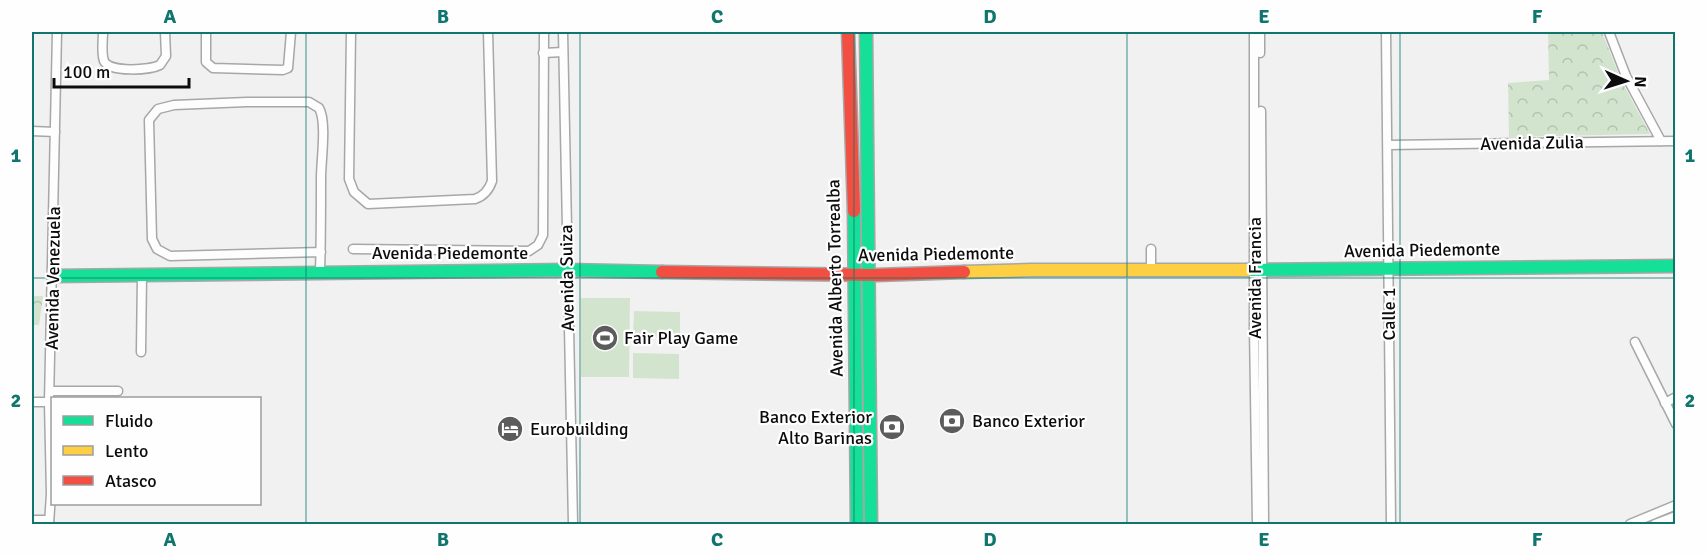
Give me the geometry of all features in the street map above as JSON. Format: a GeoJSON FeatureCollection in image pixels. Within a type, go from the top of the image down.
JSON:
{"type":"FeatureCollection","features":[{"type":"Feature","properties":{"kind":"street","name":"Avenida Venezuela"},"geometry":{"type":"LineString","coordinates":[[51,463],[49,402],[57,32]]}},
{"type":"Feature","properties":{"kind":"street"},"geometry":{"type":"LineString","coordinates":[[103,32],[103,58],[108,65],[116,69],[154,68],[160,65],[166,56],[165,32]]}},
{"type":"Feature","properties":{"kind":"street"},"geometry":{"type":"LineString","coordinates":[[206,32],[208,66],[283,70],[288,68],[290,63],[291,32]]}},
{"type":"Feature","properties":{"kind":"street"},"geometry":{"type":"LineString","coordinates":[[351,32],[350,178],[354,192],[368,204],[475,199],[489,189],[492,181],[488,32]]}},
{"type":"Feature","properties":{"kind":"street"},"geometry":{"type":"LineString","coordinates":[[353,249],[529,251],[538,245],[543,235],[544,32]]}},
{"type":"Feature","properties":{"kind":"street","name":"Avenida Suiza"},"geometry":{"type":"LineString","coordinates":[[563,32],[573,525]]}},
{"type":"Feature","properties":{"kind":"street","name":"Avenida Alberto Torrealba"},"geometry":{"type":"LineString","coordinates":[[848,32],[857,525]]}},
{"type":"Feature","properties":{"kind":"street","name":"Avenida Alberto Torrealba"},"geometry":{"type":"LineString","coordinates":[[866,32],[871,525]]}},
{"type":"Feature","properties":{"kind":"street","name":"Avenida Francia"},"geometry":{"type":"LineString","coordinates":[[1254,32],[1264,525]]}},
{"type":"Feature","properties":{"kind":"street","name":"Avenida Francia"},"geometry":{"type":"LineString","coordinates":[[1257,525],[1260,32]]}},
{"type":"Feature","properties":{"kind":"street","name":"Calle 1"},"geometry":{"type":"LineString","coordinates":[[1386,32],[1391,525]]}},
{"type":"Feature","properties":{"kind":"street"},"geometry":{"type":"LineString","coordinates":[[1609,32],[1626,76],[1661,141]]}},
{"type":"Feature","properties":{"kind":"street"},"geometry":{"type":"LineString","coordinates":[[543,53],[563,52]]}},
{"type":"Feature","properties":{"kind":"street"},"geometry":{"type":"LineString","coordinates":[[320,272],[321,252],[322,118],[321,111],[316,105],[309,102],[247,102],[174,105],[162,107],[154,112],[149,120],[152,227],[153,242],[161,252],[170,256],[321,252]]}},
{"type":"Feature","properties":{"kind":"street"},"geometry":{"type":"LineString","coordinates":[[32,131],[55,132]]}},
{"type":"Feature","properties":{"kind":"street","name":"Avenida Zulia"},"geometry":{"type":"LineString","coordinates":[[1388,145],[1676,141]]}},
{"type":"Feature","properties":{"kind":"street"},"geometry":{"type":"LineString","coordinates":[[1151,249],[1151,271]]}},
{"type":"Feature","properties":{"kind":"street","name":"Avenida Piedemonte"},"geometry":{"type":"LineString","coordinates":[[53,276],[567,270],[868,275],[1031,270],[1676,266]]}},
{"type":"Feature","properties":{"kind":"street"},"geometry":{"type":"LineString","coordinates":[[141,352],[142,274]]}},
{"type":"Feature","properties":{"kind":"street"},"geometry":{"type":"LineString","coordinates":[[1635,342],[1676,424]]}},
{"type":"Feature","properties":{"kind":"street"},"geometry":{"type":"LineString","coordinates":[[50,391],[118,391]]}},
{"type":"Feature","properties":{"kind":"street"},"geometry":{"type":"LineString","coordinates":[[1665,403],[1676,397]]}},
{"type":"Feature","properties":{"kind":"street"},"geometry":{"type":"LineString","coordinates":[[32,402],[49,402]]}},
{"type":"Feature","properties":{"kind":"street","name":"Avenida Venezuela"},"geometry":{"type":"LineString","coordinates":[[49,523],[51,504]]}},
{"type":"Feature","properties":{"kind":"street"},"geometry":{"type":"LineString","coordinates":[[1630,525],[1676,505]]}},
{"type":"Feature","properties":{"kind":"street"},"geometry":{"type":"LineString","coordinates":[[1654,525],[1676,516]]}},
{"type":"Feature","properties":{"kind":"street"},"geometry":{"type":"LineString","coordinates":[[32,520],[49,523]]}},
{"type":"Feature","properties":{"kind":"green space"},"geometry":{"type":"Polygon","coordinates":[[[1548,32],[1602,32],[1621,80],[1650,134],[1509,137],[1508,83],[1549,80],[1548,32]]]}},
{"type":"Feature","properties":{"kind":"green space"},"geometry":{"type":"Polygon","coordinates":[[[32,296],[43,296],[39,325],[32,325],[32,296]]]}},
{"type":"Feature","properties":{"kind":"green space","name":"Fair Play Game"},"geometry":{"type":"Polygon","coordinates":[[[581,298],[630,298],[629,377],[581,377],[581,298]]]}},
{"type":"Feature","properties":{"kind":"green space"},"geometry":{"type":"Polygon","coordinates":[[[634,311],[680,312],[680,337],[633,336],[634,311]]]}},
{"type":"Feature","properties":{"kind":"green space"},"geometry":{"type":"Polygon","coordinates":[[[633,353],[679,354],[679,379],[633,378],[633,353]]]}},
{"type":"Feature","properties":{"kind":"traffic: fast"},"geometry":{"type":"LineString","coordinates":[[866,32],[871,524]]}},
{"type":"Feature","properties":{"kind":"traffic: fast"},"geometry":{"type":"LineString","coordinates":[[854,211],[857,524]]}},
{"type":"Feature","properties":{"kind":"traffic: fast"},"geometry":{"type":"LineString","coordinates":[[1248,270],[1676,266]]}},
{"type":"Feature","properties":{"kind":"traffic: fast"},"geometry":{"type":"LineString","coordinates":[[53,276],[567,270],[662,272]]}},
{"type":"Feature","properties":{"kind":"traffic: slow"},"geometry":{"type":"LineString","coordinates":[[964,272],[1248,270]]}},
{"type":"Feature","properties":{"kind":"traffic: jam"},"geometry":{"type":"LineString","coordinates":[[848,32],[854,211]]}},
{"type":"Feature","properties":{"kind":"traffic: jam"},"geometry":{"type":"LineString","coordinates":[[662,272],[877,275],[964,272]]}},
{"type":"Feature","properties":{"kind":"place","name":"Fair Play Game"},"geometry":{"type":"Point","coordinates":[605,338]}},
{"type":"Feature","properties":{"kind":"place","name":"Banco Exterior"},"geometry":{"type":"Point","coordinates":[952,421]}},
{"type":"Feature","properties":{"kind":"place","name":"Banco Exterior Alto Barinas"},"geometry":{"type":"Point","coordinates":[892,427]}},
{"type":"Feature","properties":{"kind":"place","name":"Eurobuilding"},"geometry":{"type":"Point","coordinates":[510,429]}}]}
